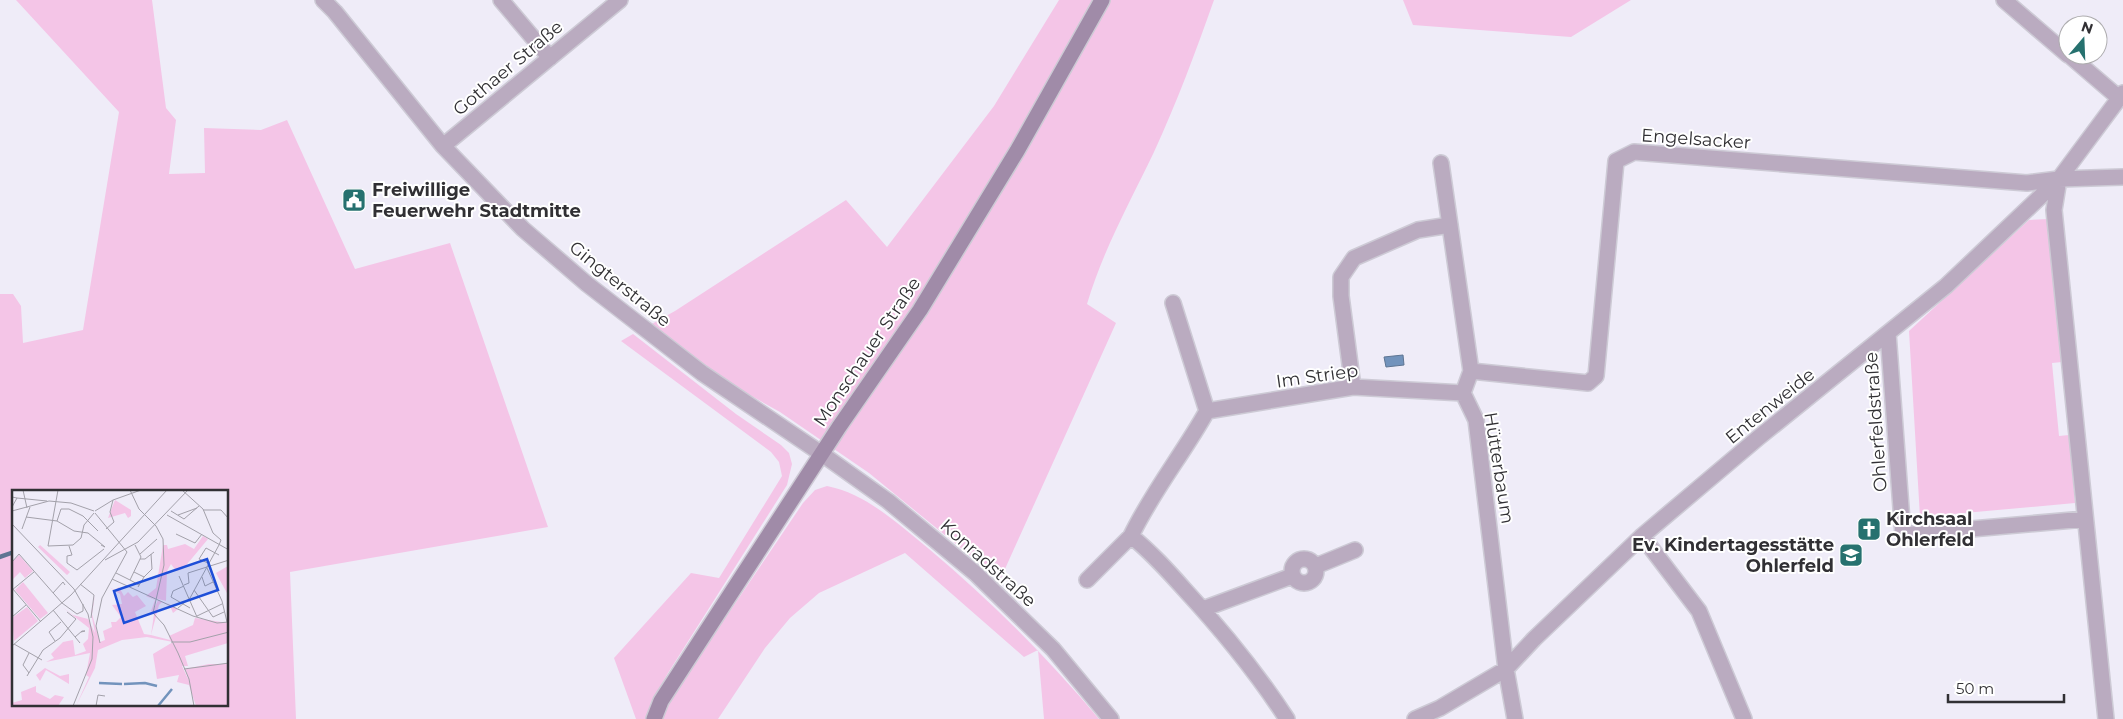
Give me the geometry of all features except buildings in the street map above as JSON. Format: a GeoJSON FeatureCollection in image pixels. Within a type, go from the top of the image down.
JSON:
{"type":"FeatureCollection","features":[{"type":"Feature","properties":{"kind":"main road","name":"Monschauer Straße"},"geometry":{"type":"LineString","coordinates":[[654,719],[661,701],[822,454],[925,301],[1017,151],[1102,0]]}},
{"type":"Feature","properties":{"kind":"street","name":"Gingterstraße"},"geometry":{"type":"LineString","coordinates":[[323,0],[443,146],[523,229],[587,284],[702,373],[822,454]]}},
{"type":"Feature","properties":{"kind":"street"},"geometry":{"type":"LineString","coordinates":[[501,0],[550,58]]}},
{"type":"Feature","properties":{"kind":"street","name":"Gothaer Straße"},"geometry":{"type":"LineString","coordinates":[[443,146],[620,0]]}},
{"type":"Feature","properties":{"kind":"street"},"geometry":{"type":"LineString","coordinates":[[2004,0],[2058,46]]}},
{"type":"Feature","properties":{"kind":"street"},"geometry":{"type":"LineString","coordinates":[[2081,65],[2121,96]]}},
{"type":"Feature","properties":{"kind":"street","name":"Entenweide"},"geometry":{"type":"LineString","coordinates":[[1415,719],[1440,708],[1506,668],[1642,536],[1758,438],[1946,286],[2059,179],[2121,96]]}},
{"type":"Feature","properties":{"kind":"street","name":"Engelsacker"},"geometry":{"type":"LineString","coordinates":[[1470,371],[1588,383],[1596,376],[1616,161],[1634,152],[2027,183],[2059,179]]}},
{"type":"Feature","properties":{"kind":"street"},"geometry":{"type":"LineString","coordinates":[[1440,163],[1470,371],[1463,393]]}},
{"type":"Feature","properties":{"kind":"street"},"geometry":{"type":"LineString","coordinates":[[2106,719],[2085,519],[2082,468],[2054,210],[2059,179],[2123,177]]}},
{"type":"Feature","properties":{"kind":"street"},"geometry":{"type":"LineString","coordinates":[[1353,387],[1341,296],[1341,277],[1354,258],[1418,230],[1450,225]]}},
{"type":"Feature","properties":{"kind":"street"},"geometry":{"type":"LineString","coordinates":[[1087,580],[1132,536],[1142,513],[1192,438],[1207,411],[1173,303]]}},
{"type":"Feature","properties":{"kind":"street","name":"Ohlerfeldstraße"},"geometry":{"type":"LineString","coordinates":[[1888,334],[1903,535],[2085,519]]}},
{"type":"Feature","properties":{"kind":"street","name":"Im Striep"},"geometry":{"type":"LineString","coordinates":[[1207,411],[1353,387],[1463,393]]}},
{"type":"Feature","properties":{"kind":"street","name":"Hütterbaum"},"geometry":{"type":"LineString","coordinates":[[1463,393],[1476,420],[1506,668],[1515,719]]}},
{"type":"Feature","properties":{"kind":"street","name":"Konradstraße"},"geometry":{"type":"LineString","coordinates":[[822,454],[888,501],[975,573],[1053,649],[1111,719]]}},
{"type":"Feature","properties":{"kind":"street"},"geometry":{"type":"LineString","coordinates":[[1132,536],[1149,550],[1203,609],[1264,685],[1287,719]]}},
{"type":"Feature","properties":{"kind":"street"},"geometry":{"type":"LineString","coordinates":[[1642,536],[1699,611],[1744,719]]}},
{"type":"Feature","properties":{"kind":"street"},"geometry":{"type":"LineString","coordinates":[[1203,609],[1292,576],[1300,583],[1311,581],[1315,577],[1316,566],[1355,550]]}},
{"type":"Feature","properties":{"kind":"shaded area"},"geometry":{"type":"Polygon","coordinates":[[[16,0],[152,0],[166,108],[176,120],[169,174],[205,173],[204,128],[261,130],[287,120],[355,269],[450,243],[548,527],[290,572],[296,719],[0,719],[0,294],[13,294],[21,306],[23,343],[83,330],[119,112],[16,0]]]}},
{"type":"Feature","properties":{"kind":"shaded area"},"geometry":{"type":"Polygon","coordinates":[[[1059,0],[1214,0],[1171,114],[1109,245],[1093,284],[1087,304],[1116,323],[1000,580],[869,473],[780,412],[732,385],[694,360],[650,325],[675,311],[846,200],[887,247],[994,106],[1059,0]]]}},
{"type":"Feature","properties":{"kind":"shaded area"},"geometry":{"type":"Polygon","coordinates":[[[1403,0],[1631,0],[1571,37],[1413,25],[1403,0]]]}},
{"type":"Feature","properties":{"kind":"shaded area"},"geometry":{"type":"Polygon","coordinates":[[[2048,219],[2062,362],[2052,363],[2059,436],[2069,435],[2075,503],[1920,517],[1909,331],[2029,220],[2048,219]]]}},
{"type":"Feature","properties":{"kind":"shaded area"},"geometry":{"type":"Polygon","coordinates":[[[633,334],[736,414],[781,445],[789,453],[792,464],[787,485],[668,673],[651,702],[646,719],[636,719],[614,658],[691,573],[719,578],[782,476],[779,462],[771,452],[621,341],[633,334]]]}},
{"type":"Feature","properties":{"kind":"shaded area"},"geometry":{"type":"Polygon","coordinates":[[[827,486],[842,490],[869,503],[894,520],[996,609],[1037,650],[1024,657],[905,553],[819,593],[790,618],[765,648],[718,719],[662,719],[674,694],[803,503],[815,490],[827,486]]]}},
{"type":"Feature","properties":{"kind":"shaded area"},"geometry":{"type":"Polygon","coordinates":[[[1038,651],[1059,674],[1099,719],[1044,719],[1038,651]]]}},
{"type":"Feature","properties":{"kind":"water"},"geometry":{"type":"Polygon","coordinates":[[[1403,355],[1404,365],[1386,367],[1384,357],[1403,355]]]}},
{"type":"Feature","properties":{"kind":"waterway"},"geometry":{"type":"LineString","coordinates":[[0,557],[12,553]]}},
{"type":"Feature","properties":{"kind":"place","name":"Freiwillige Feuerwehr Stadtmitte"},"geometry":{"type":"Point","coordinates":[354,200]}},
{"type":"Feature","properties":{"kind":"place","name":"Kirchsaal Ohlerfeld"},"geometry":{"type":"Point","coordinates":[1869,529]}},
{"type":"Feature","properties":{"kind":"place","name":"Ev. Kindertagesstätte Ohlerfeld"},"geometry":{"type":"Point","coordinates":[1851,555]}}]}
